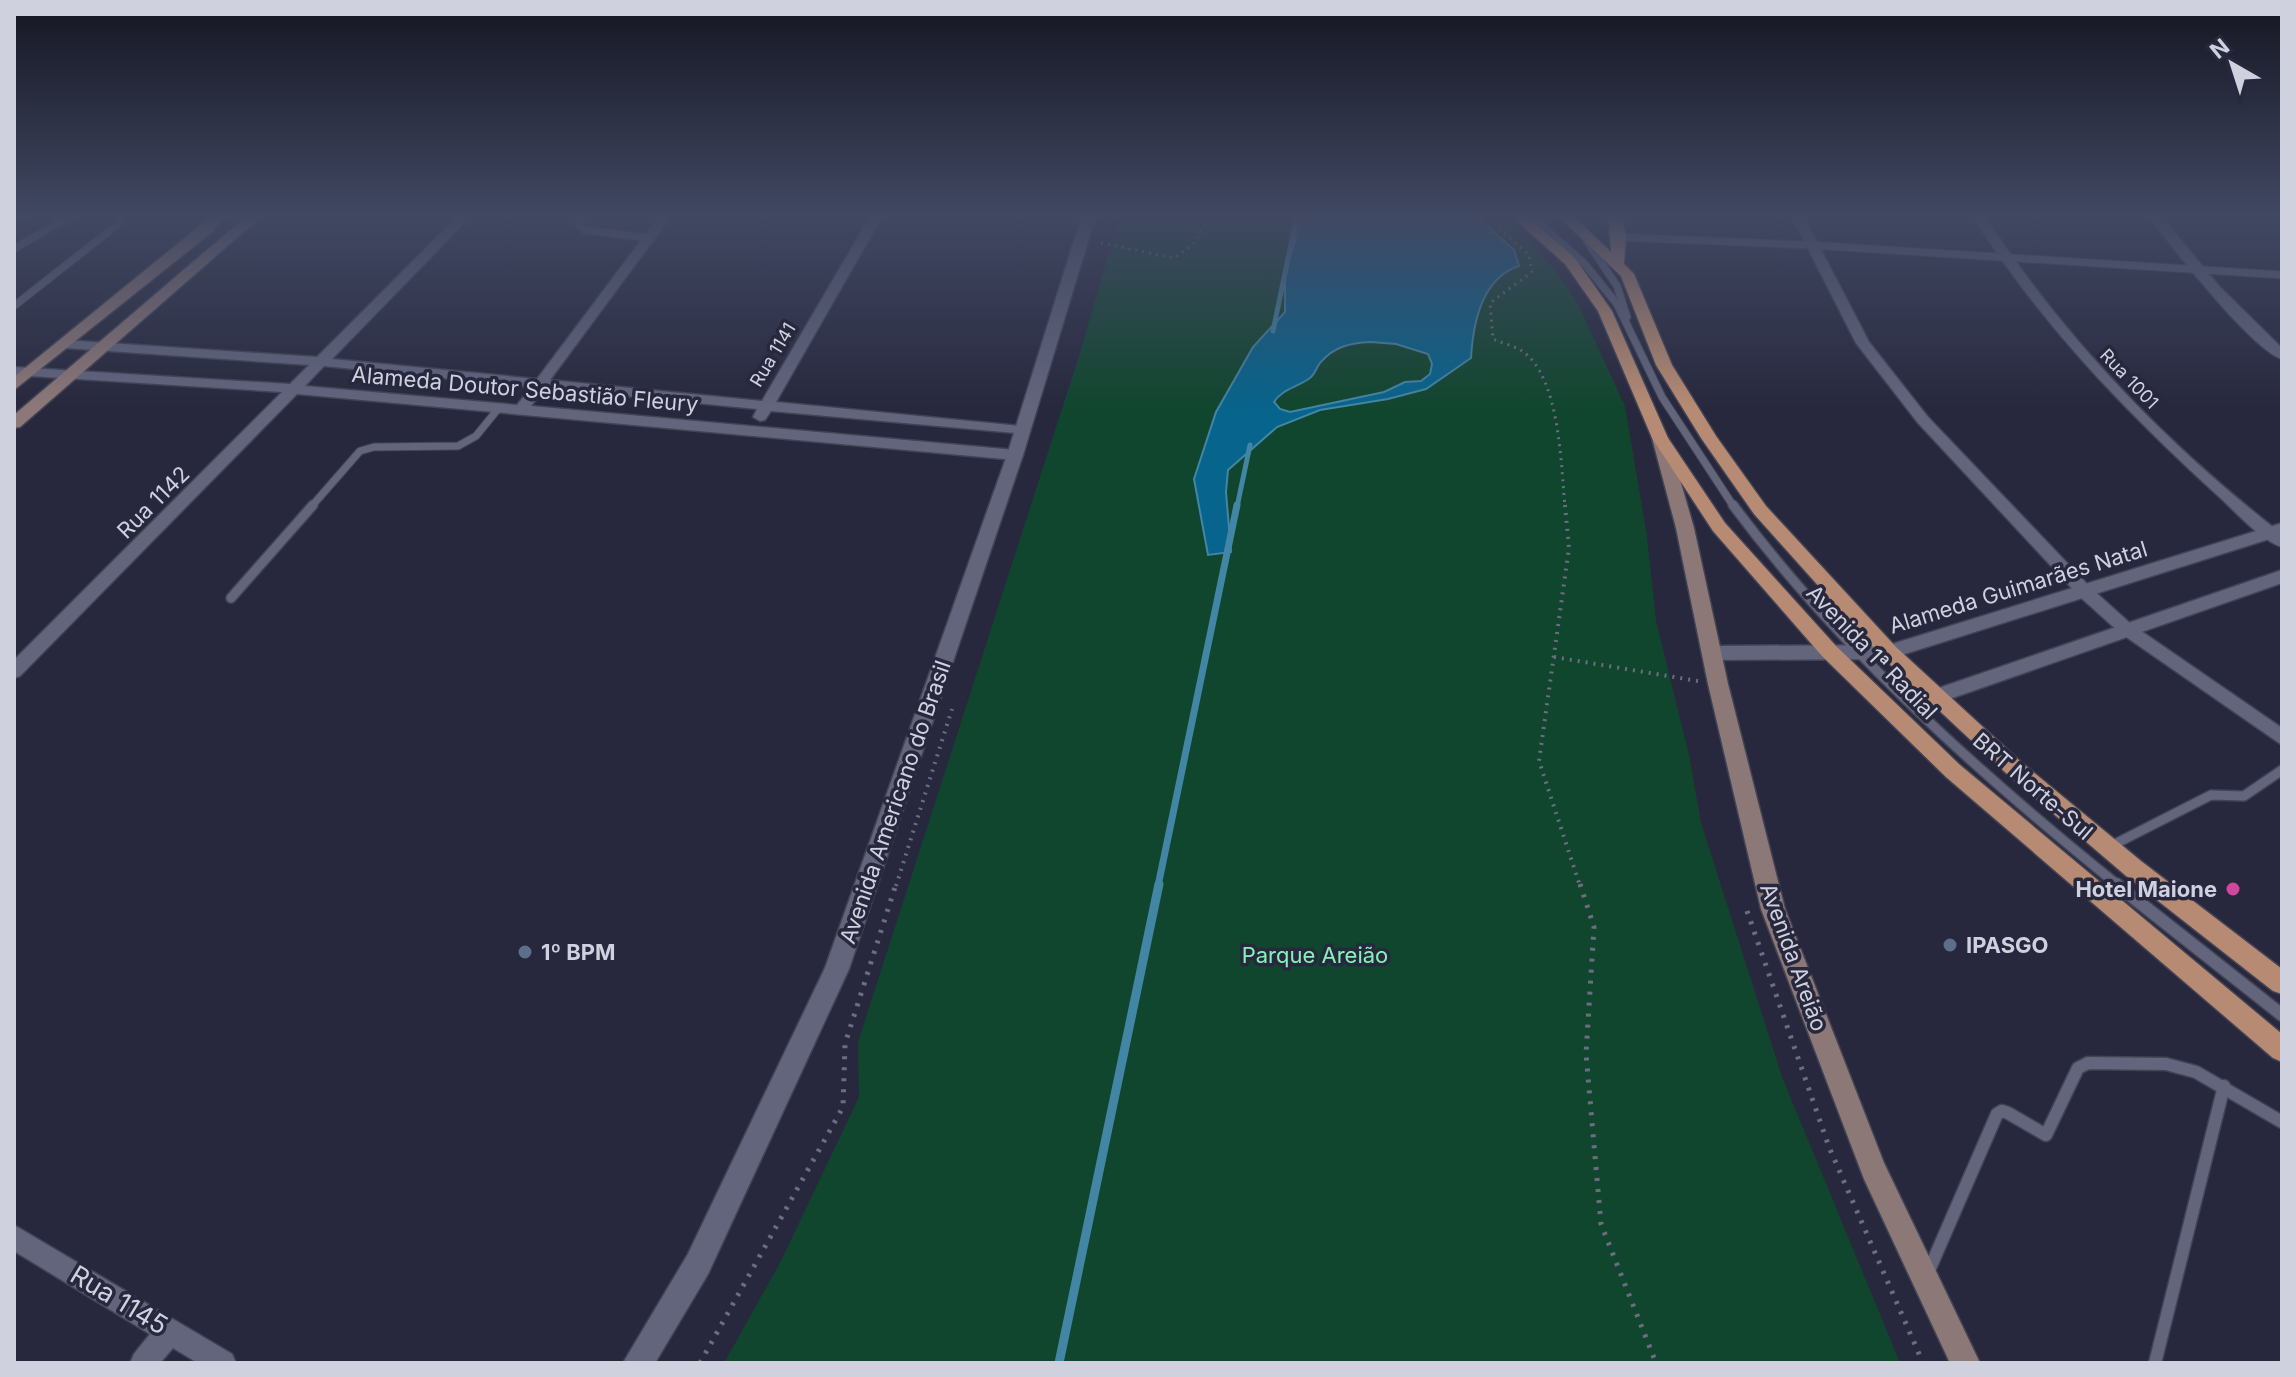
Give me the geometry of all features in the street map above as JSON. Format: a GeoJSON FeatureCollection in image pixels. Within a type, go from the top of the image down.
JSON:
{"type":"FeatureCollection","features":[{"type":"Feature","properties":{"kind":"main road"},"geometry":{"type":"LineString","coordinates":[[14,385],[145,279]]}},
{"type":"Feature","properties":{"kind":"main road"},"geometry":{"type":"LineString","coordinates":[[14,423],[181,279]]}},
{"type":"Feature","properties":{"kind":"main road","name":"Avenida 1ª Radial"},"geometry":{"type":"LineString","coordinates":[[1583,279],[1605,311],[1660,438],[1719,527],[1829,651],[1953,771],[2282,1050]]}},
{"type":"Feature","properties":{"kind":"main road","name":"Avenida 1ª Radial"},"geometry":{"type":"LineString","coordinates":[[1629,279],[1664,365],[1718,450],[1760,510],[1889,652],[1934,697],[2109,847],[2282,983]]}},
{"type":"Feature","properties":{"kind":"main road","name":"Avenida Areião"},"geometry":{"type":"LineString","coordinates":[[1660,438],[1773,909],[1873,1170],[1965,1363]]}},
{"type":"Feature","properties":{"kind":"street","name":"Rua 1142"},"geometry":{"type":"LineString","coordinates":[[14,671],[403,279]]}},
{"type":"Feature","properties":{"kind":"street"},"geometry":{"type":"LineString","coordinates":[[520,411],[542,386],[619,279]]}},
{"type":"Feature","properties":{"kind":"street","name":"Rua 1141"},"geometry":{"type":"LineString","coordinates":[[750,432],[840,279]]}},
{"type":"Feature","properties":{"kind":"street","name":"Avenida Americano do Brasil"},"geometry":{"type":"LineString","coordinates":[[638,1363],[698,1264],[837,969],[1015,455],[1069,279]]}},
{"type":"Feature","properties":{"kind":"street"},"geometry":{"type":"LineString","coordinates":[[1829,279],[1863,343],[1923,420],[2085,592],[2125,628],[2282,738]]}},
{"type":"Feature","properties":{"kind":"street","name":"Rua 1001"},"geometry":{"type":"LineString","coordinates":[[2020,279],[2058,330],[2146,423],[2278,534]]}},
{"type":"Feature","properties":{"kind":"street"},"geometry":{"type":"LineString","coordinates":[[2205,279],[2240,319],[2282,355]]}},
{"type":"Feature","properties":{"kind":"street","name":"Alameda Doutor Sebastião Fleury"},"geometry":{"type":"LineString","coordinates":[[65,344],[322,362],[1021,431]]}},
{"type":"Feature","properties":{"kind":"street","name":"Alameda Doutor Sebastião Fleury"},"geometry":{"type":"LineString","coordinates":[[14,371],[295,389],[1015,455]]}},
{"type":"Feature","properties":{"kind":"street","name":"Alameda Guimarães Natal"},"geometry":{"type":"LineString","coordinates":[[1714,653],[1889,652],[2278,534]]}},
{"type":"Feature","properties":{"kind":"street"},"geometry":{"type":"LineString","coordinates":[[1934,697],[2125,628],[2282,576]]}},
{"type":"Feature","properties":{"kind":"street","name":"Rua 1145"},"geometry":{"type":"LineString","coordinates":[[14,1237],[223,1363]]}},
{"type":"Feature","properties":{"kind":"street"},"geometry":{"type":"LineString","coordinates":[[143,1363],[170,1331]]}},
{"type":"Feature","properties":{"kind":"lane"},"geometry":{"type":"LineString","coordinates":[[14,306],[48,279]]}},
{"type":"Feature","properties":{"kind":"lane","name":"BRT Norte-Sul"},"geometry":{"type":"LineString","coordinates":[[1597,279],[1627,320],[1659,394],[1698,457],[1758,538],[1860,652],[1972,760],[2078,851],[2282,1015]]}},
{"type":"Feature","properties":{"kind":"lane","name":"BRT Norte-Sul"},"geometry":{"type":"LineString","coordinates":[[1614,279],[1624,297],[1627,320]]}},
{"type":"Feature","properties":{"kind":"lane"},"geometry":{"type":"LineString","coordinates":[[231,598],[360,451],[374,447],[458,446],[476,436],[498,409]]}},
{"type":"Feature","properties":{"kind":"lane"},"geometry":{"type":"LineString","coordinates":[[2109,847],[2211,795],[2244,796],[2282,770]]}},
{"type":"Feature","properties":{"kind":"lane"},"geometry":{"type":"LineString","coordinates":[[1926,1277],[1997,1114],[2008,1113],[2046,1135],[2078,1068],[2088,1063],[2166,1064],[2196,1072],[2282,1122]]}},
{"type":"Feature","properties":{"kind":"lane"},"geometry":{"type":"LineString","coordinates":[[2155,1363],[2224,1086]]}},
{"type":"Feature","properties":{"kind":"path"},"geometry":{"type":"LineString","coordinates":[[1520,279],[1490,303],[1493,339],[1524,352],[1548,388],[1559,442],[1569,548],[1539,761],[1594,927],[1586,1054],[1601,1224],[1656,1363]]}},
{"type":"Feature","properties":{"kind":"path"},"geometry":{"type":"LineString","coordinates":[[1554,657],[1700,681]]}},
{"type":"Feature","properties":{"kind":"green space","name":"Parque Areião"},"geometry":{"type":"Polygon","coordinates":[[[1101,279],[1562,279],[1577,302],[1625,406],[1647,537],[1656,621],[1689,755],[1701,823],[1782,1077],[1900,1363],[724,1363],[781,1261],[859,1097],[858,1042],[1101,279]]]}},
{"type":"Feature","properties":{"kind":"water"},"geometry":{"type":"Polygon","coordinates":[[[1285,279],[1498,279],[1488,291],[1477,317],[1471,358],[1426,389],[1388,399],[1320,410],[1277,427],[1228,470],[1226,492],[1231,552],[1208,555],[1194,479],[1216,412],[1253,347],[1285,312],[1285,279]],[[1371,342],[1337,349],[1325,357],[1310,378],[1286,391],[1274,402],[1280,409],[1290,412],[1384,392],[1405,382],[1421,381],[1430,374],[1432,364],[1428,354],[1396,344],[1371,342]]]}},
{"type":"Feature","properties":{"kind":"waterway"},"geometry":{"type":"LineString","coordinates":[[1273,331],[1284,279]]}},
{"type":"Feature","properties":{"kind":"waterway"},"geometry":{"type":"LineString","coordinates":[[1237,507],[1250,445]]}},
{"type":"Feature","properties":{"kind":"waterway"},"geometry":{"type":"LineString","coordinates":[[1158,886],[1237,505]]}},
{"type":"Feature","properties":{"kind":"waterway"},"geometry":{"type":"LineString","coordinates":[[1059,1363],[1159,884]]}},
{"type":"Feature","properties":{"kind":"place","name":"Hotel Maione"},"geometry":{"type":"Point","coordinates":[2233,889]}},
{"type":"Feature","properties":{"kind":"place","name":"IPASGO"},"geometry":{"type":"Point","coordinates":[1950,945]}},
{"type":"Feature","properties":{"kind":"place","name":"1º BPM"},"geometry":{"type":"Point","coordinates":[525,952]}}]}
